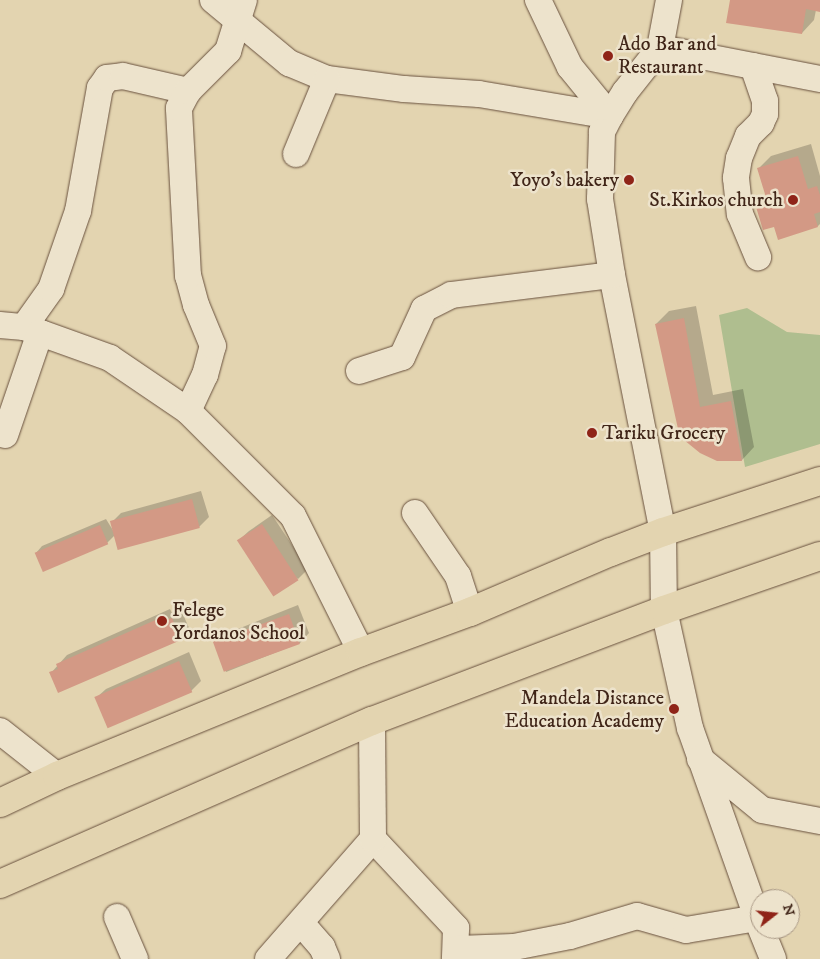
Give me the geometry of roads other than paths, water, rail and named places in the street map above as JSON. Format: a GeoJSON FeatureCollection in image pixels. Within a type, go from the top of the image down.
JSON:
{"type":"FeatureCollection","features":[{"type":"Feature","properties":{"kind":"main road"},"geometry":{"type":"LineString","coordinates":[[0,803],[56,776],[361,652],[470,612],[663,532],[820,481]]}},
{"type":"Feature","properties":{"kind":"main road"},"geometry":{"type":"LineString","coordinates":[[0,884],[372,721],[664,610],[820,556]]}},
{"type":"Feature","properties":{"kind":"street"},"geometry":{"type":"LineString","coordinates":[[213,0],[242,10],[289,63],[327,79],[404,89],[479,94],[610,116]]}},
{"type":"Feature","properties":{"kind":"street"},"geometry":{"type":"LineString","coordinates":[[538,0],[570,67],[610,116]]}},
{"type":"Feature","properties":{"kind":"street"},"geometry":{"type":"LineString","coordinates":[[669,0],[660,48],[610,116],[602,132],[600,199],[612,275],[663,532],[664,610],[690,728],[699,759],[750,899]]}},
{"type":"Feature","properties":{"kind":"street"},"geometry":{"type":"LineString","coordinates":[[188,411],[205,374],[213,346],[196,305],[188,276],[179,108],[188,91],[228,51],[242,10]]}},
{"type":"Feature","properties":{"kind":"street"},"geometry":{"type":"LineString","coordinates":[[660,48],[820,79]]}},
{"type":"Feature","properties":{"kind":"street"},"geometry":{"type":"LineString","coordinates":[[754,66],[766,101],[765,114],[761,124],[748,136],[740,158],[736,178],[740,214],[758,257]]}},
{"type":"Feature","properties":{"kind":"street"},"geometry":{"type":"LineString","coordinates":[[5,435],[21,329],[51,289],[78,211],[100,88],[107,78],[123,76],[188,91]]}},
{"type":"Feature","properties":{"kind":"street"},"geometry":{"type":"LineString","coordinates":[[296,154],[327,79]]}},
{"type":"Feature","properties":{"kind":"street"},"geometry":{"type":"LineString","coordinates":[[359,371],[402,357],[424,309],[451,295],[612,275]]}},
{"type":"Feature","properties":{"kind":"street"},"geometry":{"type":"LineString","coordinates":[[21,329],[110,358],[188,411],[293,516],[361,652]]}},
{"type":"Feature","properties":{"kind":"street"},"geometry":{"type":"LineString","coordinates":[[415,513],[458,576],[470,612]]}},
{"type":"Feature","properties":{"kind":"street"},"geometry":{"type":"LineString","coordinates":[[268,959],[373,839],[372,721]]}},
{"type":"Feature","properties":{"kind":"street"},"geometry":{"type":"LineString","coordinates":[[0,731],[56,776]]}},
{"type":"Feature","properties":{"kind":"street"},"geometry":{"type":"LineString","coordinates":[[699,759],[762,810],[820,821]]}},
{"type":"Feature","properties":{"kind":"street"},"geometry":{"type":"LineString","coordinates":[[373,839],[456,928],[456,954],[514,948],[570,936],[637,916],[686,930],[750,925]]}},
{"type":"Feature","properties":{"kind":"street"},"geometry":{"type":"LineString","coordinates":[[117,916],[135,959]]}},
{"type":"Feature","properties":{"kind":"street"},"geometry":{"type":"LineString","coordinates":[[301,923],[322,947],[327,959]]}},
{"type":"Feature","properties":{"kind":"street"},"geometry":{"type":"LineString","coordinates":[[765,939],[773,959]]}},
{"type":"Feature","properties":{"kind":"place","name":"Ado Bar and Restaurant"},"geometry":{"type":"Point","coordinates":[608,56]}},
{"type":"Feature","properties":{"kind":"place","name":"Yoyo's bakery"},"geometry":{"type":"Point","coordinates":[629,180]}},
{"type":"Feature","properties":{"kind":"place","name":"St.Kirkos church"},"geometry":{"type":"Point","coordinates":[793,200]}},
{"type":"Feature","properties":{"kind":"place","name":"Tariku Grocery"},"geometry":{"type":"Point","coordinates":[592,433]}},
{"type":"Feature","properties":{"kind":"place","name":"Felege Yordanos School"},"geometry":{"type":"Point","coordinates":[162,621]}},
{"type":"Feature","properties":{"kind":"place","name":"Mandela Distance Education Academy"},"geometry":{"type":"Point","coordinates":[674,709]}}]}
